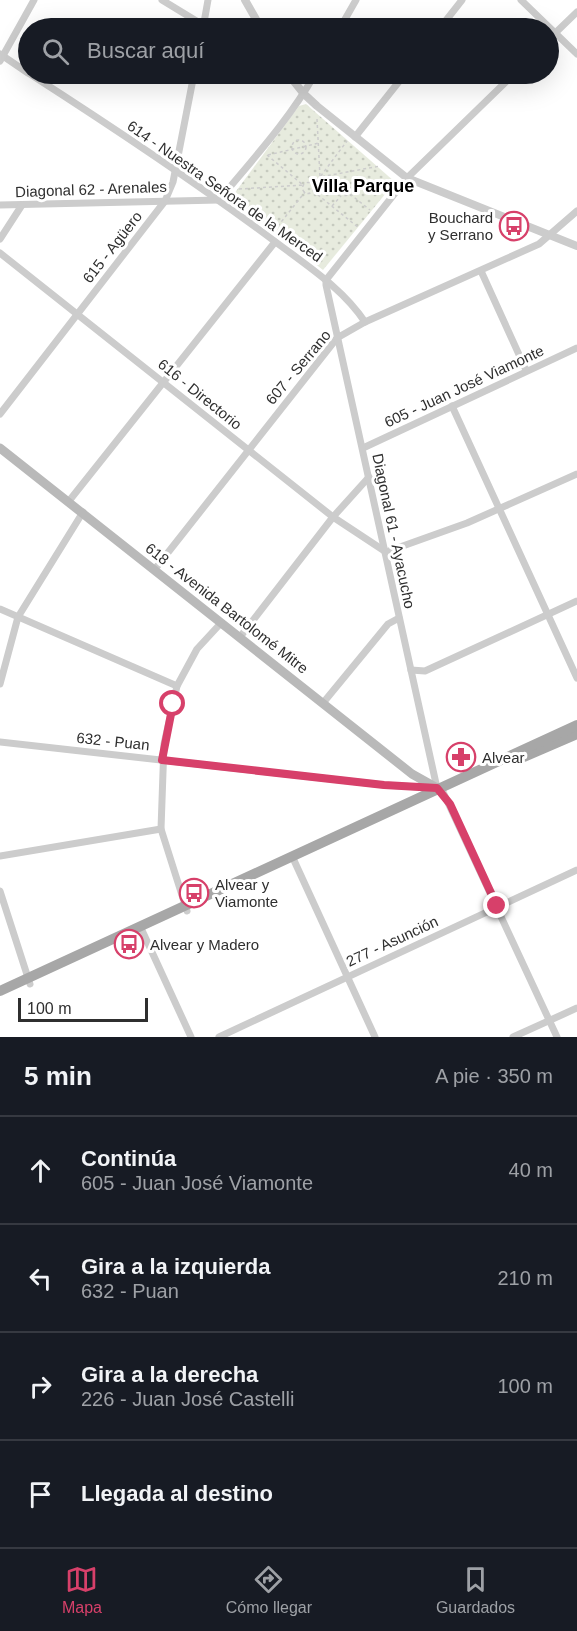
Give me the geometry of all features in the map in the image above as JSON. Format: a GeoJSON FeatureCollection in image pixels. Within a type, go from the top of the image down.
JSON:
{"type":"FeatureCollection","features":[{"type":"Feature","properties":{"kind":"main road","name":"618 - Avenida Bartolomé Mitre"},"geometry":{"type":"LineString","coordinates":[[0,448],[412,774],[440,790]]}},
{"type":"Feature","properties":{"kind":"main road"},"geometry":{"type":"LineString","coordinates":[[0,998],[29,981],[577,725]]}},
{"type":"Feature","properties":{"kind":"main road"},"geometry":{"type":"LineString","coordinates":[[440,790],[577,734]]}},
{"type":"Feature","properties":{"kind":"main road"},"geometry":{"type":"LineString","coordinates":[[0,991],[29,981]]}},
{"type":"Feature","properties":{"kind":"street"},"geometry":{"type":"LineString","coordinates":[[24,18],[34,0]]}},
{"type":"Feature","properties":{"kind":"street"},"geometry":{"type":"LineString","coordinates":[[162,0],[189,18]]}},
{"type":"Feature","properties":{"kind":"street"},"geometry":{"type":"LineString","coordinates":[[205,18],[208,0]]}},
{"type":"Feature","properties":{"kind":"street"},"geometry":{"type":"LineString","coordinates":[[245,0],[255,18]]}},
{"type":"Feature","properties":{"kind":"street"},"geometry":{"type":"LineString","coordinates":[[346,18],[356,0]]}},
{"type":"Feature","properties":{"kind":"street"},"geometry":{"type":"LineString","coordinates":[[448,18],[462,0]]}},
{"type":"Feature","properties":{"kind":"street"},"geometry":{"type":"LineString","coordinates":[[521,0],[540,18]]}},
{"type":"Feature","properties":{"kind":"street"},"geometry":{"type":"LineString","coordinates":[[559,30],[577,12]]}},
{"type":"Feature","properties":{"kind":"street"},"geometry":{"type":"LineString","coordinates":[[1,57],[18,28]]}},
{"type":"Feature","properties":{"kind":"street"},"geometry":{"type":"LineString","coordinates":[[559,36],[577,54]]}},
{"type":"Feature","properties":{"kind":"street","name":"614 - Nuestra Señora de la Merced"},"geometry":{"type":"LineString","coordinates":[[1,57],[18,67]]}},
{"type":"Feature","properties":{"kind":"street","name":"614 - Nuestra Señora de la Merced"},"geometry":{"type":"LineString","coordinates":[[46,84],[175,168],[327,280],[365,322]]}},
{"type":"Feature","properties":{"kind":"street","name":"615 - Agüero"},"geometry":{"type":"LineString","coordinates":[[0,414],[165,201],[175,168],[192,84]]}},
{"type":"Feature","properties":{"kind":"street"},"geometry":{"type":"LineString","coordinates":[[296,84],[317,106],[407,178],[577,246]]}},
{"type":"Feature","properties":{"kind":"street"},"geometry":{"type":"LineString","coordinates":[[219,200],[264,153],[309,84]]}},
{"type":"Feature","properties":{"kind":"street"},"geometry":{"type":"LineString","coordinates":[[353,135],[396,84]]}},
{"type":"Feature","properties":{"kind":"street"},"geometry":{"type":"LineString","coordinates":[[327,280],[407,178],[504,84]]}},
{"type":"Feature","properties":{"kind":"street","name":"Diagonal 62 - Arenales"},"geometry":{"type":"LineString","coordinates":[[0,205],[219,200]]}},
{"type":"Feature","properties":{"kind":"street"},"geometry":{"type":"LineString","coordinates":[[0,239],[22,205]]}},
{"type":"Feature","properties":{"kind":"street","name":"607 - Serrano"},"geometry":{"type":"LineString","coordinates":[[155,569],[337,338],[365,322],[538,244],[577,211]]}},
{"type":"Feature","properties":{"kind":"street"},"geometry":{"type":"LineString","coordinates":[[69,501],[164,382],[272,239]]}},
{"type":"Feature","properties":{"kind":"street","name":"616 - Directorio"},"geometry":{"type":"LineString","coordinates":[[0,253],[333,516],[386,552]]}},
{"type":"Feature","properties":{"kind":"street"},"geometry":{"type":"LineString","coordinates":[[481,271],[526,370]]}},
{"type":"Feature","properties":{"kind":"street","name":"Diagonal 61 - Ayacucho"},"geometry":{"type":"LineString","coordinates":[[327,280],[337,338],[399,618],[440,790],[497,906],[557,1037]]}},
{"type":"Feature","properties":{"kind":"street","name":"605 - Juan José Viamonte"},"geometry":{"type":"LineString","coordinates":[[363,448],[577,348]]}},
{"type":"Feature","properties":{"kind":"street"},"geometry":{"type":"LineString","coordinates":[[452,406],[577,678]]}},
{"type":"Feature","properties":{"kind":"street"},"geometry":{"type":"LineString","coordinates":[[386,552],[467,523],[577,474]]}},
{"type":"Feature","properties":{"kind":"street"},"geometry":{"type":"LineString","coordinates":[[240,637],[333,516],[369,477]]}},
{"type":"Feature","properties":{"kind":"street"},"geometry":{"type":"LineString","coordinates":[[0,684],[18,617],[83,512]]}},
{"type":"Feature","properties":{"kind":"street"},"geometry":{"type":"LineString","coordinates":[[411,670],[425,670],[577,601]]}},
{"type":"Feature","properties":{"kind":"street"},"geometry":{"type":"LineString","coordinates":[[0,609],[177,686]]}},
{"type":"Feature","properties":{"kind":"street"},"geometry":{"type":"LineString","coordinates":[[323,703],[388,624],[399,618]]}},
{"type":"Feature","properties":{"kind":"street"},"geometry":{"type":"LineString","coordinates":[[186,908],[161,829],[162,760],[167,726],[177,686],[197,649],[221,622]]}},
{"type":"Feature","properties":{"kind":"street","name":"632 - Puan"},"geometry":{"type":"LineString","coordinates":[[0,742],[440,790]]}},
{"type":"Feature","properties":{"kind":"street"},"geometry":{"type":"LineString","coordinates":[[0,855],[161,829]]}},
{"type":"Feature","properties":{"kind":"street"},"geometry":{"type":"LineString","coordinates":[[293,858],[375,1037]]}},
{"type":"Feature","properties":{"kind":"street","name":"277 - Asunción"},"geometry":{"type":"LineString","coordinates":[[219,1037],[577,870]]}},
{"type":"Feature","properties":{"kind":"street"},"geometry":{"type":"LineString","coordinates":[[0,891],[29,981]]}},
{"type":"Feature","properties":{"kind":"street"},"geometry":{"type":"LineString","coordinates":[[141,929],[191,1037]]}},
{"type":"Feature","properties":{"kind":"street"},"geometry":{"type":"LineString","coordinates":[[513,1037],[577,1008]]}},
{"type":"Feature","properties":{"kind":"path"},"geometry":{"type":"LineString","coordinates":[[317,106],[320,177]]}},
{"type":"Feature","properties":{"kind":"path"},"geometry":{"type":"LineString","coordinates":[[228,190],[311,183],[320,177],[353,135]]}},
{"type":"Feature","properties":{"kind":"path"},"geometry":{"type":"LineString","coordinates":[[292,149],[292,145],[297,140],[304,142],[306,146]]}},
{"type":"Feature","properties":{"kind":"path"},"geometry":{"type":"LineString","coordinates":[[264,153],[319,143]]}},
{"type":"Feature","properties":{"kind":"path"},"geometry":{"type":"LineString","coordinates":[[292,149],[300,154],[304,152],[306,146]]}},
{"type":"Feature","properties":{"kind":"path"},"geometry":{"type":"LineString","coordinates":[[264,153],[304,185],[305,192],[272,239]]}},
{"type":"Feature","properties":{"kind":"path"},"geometry":{"type":"LineString","coordinates":[[320,177],[388,165]]}},
{"type":"Feature","properties":{"kind":"path"},"geometry":{"type":"LineString","coordinates":[[311,183],[313,191],[364,232]]}},
{"type":"Feature","properties":{"kind":"path"},"geometry":{"type":"LineString","coordinates":[[341,195],[339,190],[344,185],[350,188],[350,193],[376,215]]}},
{"type":"Feature","properties":{"kind":"path"},"geometry":{"type":"LineString","coordinates":[[305,192],[313,191]]}},
{"type":"Feature","properties":{"kind":"path"},"geometry":{"type":"LineString","coordinates":[[332,206],[341,195],[350,193]]}},
{"type":"Feature","properties":{"kind":"shaded area"},"geometry":{"type":"Polygon","coordinates":[[[306,104],[395,182],[323,270],[231,198],[299,106],[306,104]]]}},
{"type":"Feature","properties":{"kind":"place","name":"Bouchard y Serrano"},"geometry":{"type":"Point","coordinates":[514,226]}},
{"type":"Feature","properties":{"kind":"place","name":"Alvear"},"geometry":{"type":"Point","coordinates":[461,757]}},
{"type":"Feature","properties":{"kind":"place","name":"Alvear y Viamonte"},"geometry":{"type":"Point","coordinates":[194,893]}},
{"type":"Feature","properties":{"kind":"place","name":"Alvear y Madero"},"geometry":{"type":"Point","coordinates":[129,944]}},
{"type":"Feature","properties":{"kind":"district","name":"Villa Parque"},"geometry":{"type":"Point","coordinates":[363,186]}},
{"type":"Feature","properties":{"kind":"route"},"geometry":{"type":"LineString","coordinates":[[173,704],[162,760],[384,785],[437,788],[443,792],[450,804],[497,906]]}}]}
